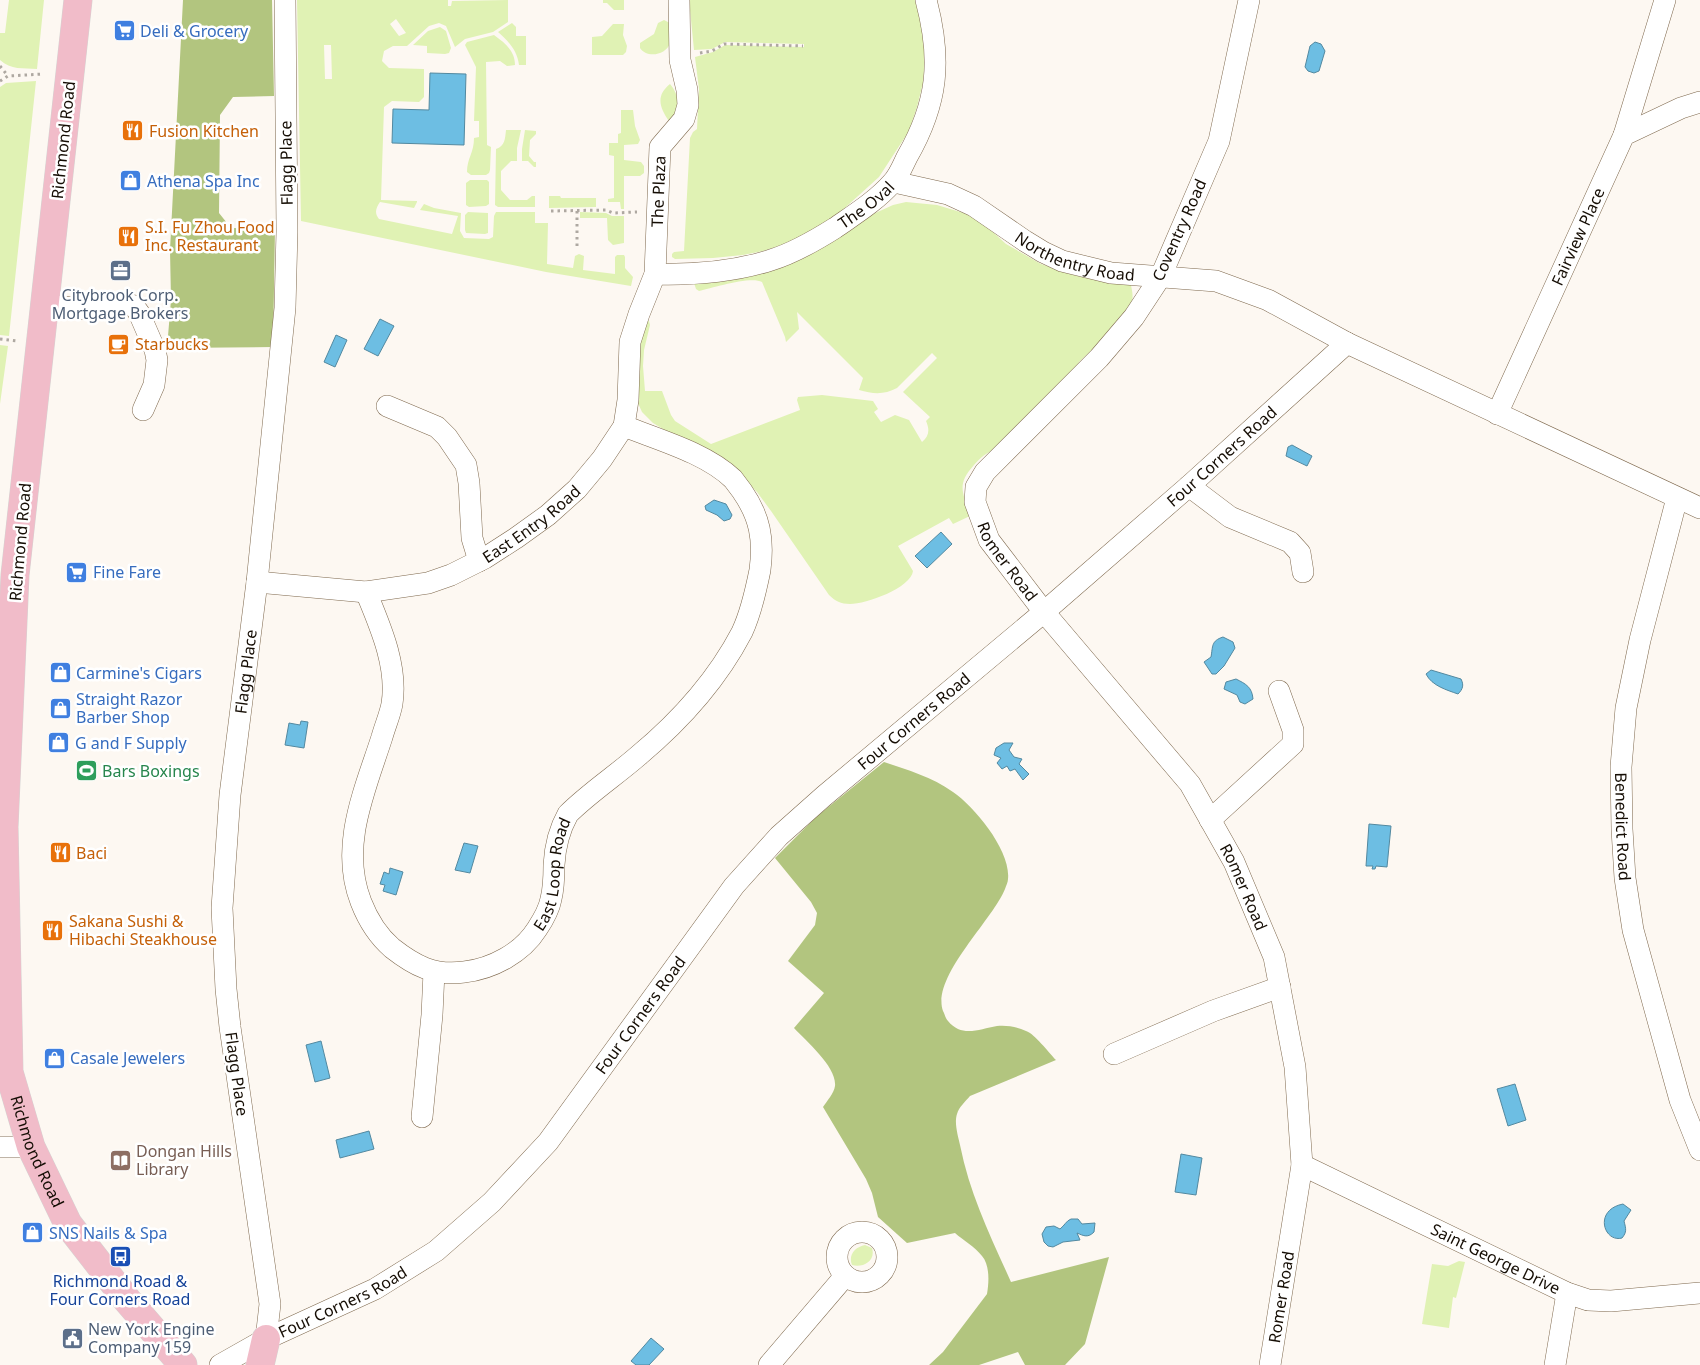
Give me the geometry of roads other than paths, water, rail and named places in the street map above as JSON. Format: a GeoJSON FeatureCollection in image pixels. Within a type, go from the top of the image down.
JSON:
{"type":"FeatureCollection","features":[{"type":"Feature","properties":{"kind":"main road","name":"Richmond Road"},"geometry":{"type":"LineString","coordinates":[[78,0],[45,305],[8,575],[2,827],[9,1072],[32,1147],[68,1224],[127,1300],[183,1365]]}},
{"type":"Feature","properties":{"kind":"street","name":"Flagg Place"},"geometry":{"type":"LineString","coordinates":[[263,1352],[270,1304],[230,1028],[222,908],[230,796],[257,582],[285,308],[287,231],[285,0]]}},
{"type":"Feature","properties":{"kind":"street","name":"The Plaza"},"geometry":{"type":"LineString","coordinates":[[655,274],[660,147],[684,119],[688,106],[688,90],[680,60],[679,0]]}},
{"type":"Feature","properties":{"kind":"street","name":"The Oval"},"geometry":{"type":"LineString","coordinates":[[655,274],[683,275],[729,270],[772,260],[814,242],[862,210],[894,182],[920,135],[933,95],[936,67],[926,0]]}},
{"type":"Feature","properties":{"kind":"street","name":"Coventry Road"},"geometry":{"type":"LineString","coordinates":[[976,487],[984,472],[1099,358],[1134,316],[1160,276],[1219,141],[1249,0]]}},
{"type":"Feature","properties":{"kind":"street","name":"Fairview Place"},"geometry":{"type":"LineString","coordinates":[[1498,414],[1624,135],[1665,0]]}},
{"type":"Feature","properties":{"kind":"street"},"geometry":{"type":"LineString","coordinates":[[1624,135],[1681,108],[1700,102]]}},
{"type":"Feature","properties":{"kind":"street","name":"Northentry Road"},"geometry":{"type":"LineString","coordinates":[[894,182],[948,194],[974,206],[1025,241],[1062,261],[1111,273],[1216,282],[1268,300],[1347,343]]}},
{"type":"Feature","properties":{"kind":"street","name":"East Entry Road"},"geometry":{"type":"LineString","coordinates":[[257,582],[366,592],[428,583],[451,575],[479,561],[548,515],[576,489],[602,458],[624,426],[628,400],[630,342],[655,274]]}},
{"type":"Feature","properties":{"kind":"street"},"geometry":{"type":"LineString","coordinates":[[45,305],[94,310],[122,303],[134,306],[155,350],[157,360],[154,385],[143,410]]}},
{"type":"Feature","properties":{"kind":"street"},"geometry":{"type":"LineString","coordinates":[[1347,343],[1700,508]]}},
{"type":"Feature","properties":{"kind":"street","name":"Four Corners Road"},"geometry":{"type":"LineString","coordinates":[[220,1365],[263,1352],[374,1289],[436,1251],[492,1202],[548,1142],[734,886],[779,836],[1044,612],[1189,486],[1347,343]]}},
{"type":"Feature","properties":{"kind":"street"},"geometry":{"type":"LineString","coordinates":[[387,406],[436,427],[447,437],[466,465],[469,483],[472,538],[479,561]]}},
{"type":"Feature","properties":{"kind":"street","name":"East Loop Road"},"geometry":{"type":"LineString","coordinates":[[366,592],[387,650],[392,676],[392,705],[355,821],[352,852],[353,874],[363,908],[374,929],[386,943],[418,966],[434,972],[455,973],[488,966],[523,946],[536,931],[546,915],[552,898],[557,843],[562,825],[568,814],[667,731],[696,700],[721,667],[742,631],[758,580],[762,552],[760,526],[749,501],[733,480],[711,464],[687,451],[624,426]]}},
{"type":"Feature","properties":{"kind":"street"},"geometry":{"type":"LineString","coordinates":[[1189,486],[1230,517],[1290,542],[1300,553],[1303,572]]}},
{"type":"Feature","properties":{"kind":"street","name":"Romer Road"},"geometry":{"type":"LineString","coordinates":[[976,487],[976,502],[988,540],[1044,612],[1190,784],[1234,862],[1274,957],[1295,1067],[1302,1165],[1270,1365]]}},
{"type":"Feature","properties":{"kind":"street","name":"Benedict Road"},"geometry":{"type":"LineString","coordinates":[[1677,498],[1640,640],[1626,708],[1620,767],[1625,878],[1633,930],[1680,1100],[1700,1150]]}},
{"type":"Feature","properties":{"kind":"street"},"geometry":{"type":"LineString","coordinates":[[1210,820],[1293,744],[1293,730],[1279,691]]}},
{"type":"Feature","properties":{"kind":"street"},"geometry":{"type":"LineString","coordinates":[[422,1116],[432,1015],[434,972]]}},
{"type":"Feature","properties":{"kind":"street"},"geometry":{"type":"LineString","coordinates":[[1114,1054],[1213,1011],[1280,986]]}},
{"type":"Feature","properties":{"kind":"street"},"geometry":{"type":"LineString","coordinates":[[0,1148],[32,1147]]}},
{"type":"Feature","properties":{"kind":"street","name":"Saint George Drive"},"geometry":{"type":"LineString","coordinates":[[1302,1165],[1567,1293],[1588,1300],[1611,1302],[1700,1293]]}},
{"type":"Feature","properties":{"kind":"street"},"geometry":{"type":"LineString","coordinates":[[769,1365],[845,1276]]}},
{"type":"Feature","properties":{"kind":"street"},"geometry":{"type":"LineString","coordinates":[[1555,1365],[1567,1293]]}},
{"type":"Feature","properties":{"kind":"water"},"geometry":{"type":"Polygon","coordinates":[[[1315,42],[1321,44],[1325,51],[1319,71],[1314,73],[1308,71],[1305,67],[1310,46],[1315,42]]]}},
{"type":"Feature","properties":{"kind":"water"},"geometry":{"type":"Polygon","coordinates":[[[430,73],[466,74],[464,145],[392,143],[393,109],[429,110],[430,73]]]}},
{"type":"Feature","properties":{"kind":"water"},"geometry":{"type":"Polygon","coordinates":[[[380,319],[394,326],[378,356],[364,349],[380,319]]]}},
{"type":"Feature","properties":{"kind":"water"},"geometry":{"type":"Polygon","coordinates":[[[336,335],[347,340],[335,367],[324,362],[336,335]]]}},
{"type":"Feature","properties":{"kind":"water"},"geometry":{"type":"Polygon","coordinates":[[[1292,445],[1312,456],[1307,466],[1286,456],[1288,447],[1292,445]]]}},
{"type":"Feature","properties":{"kind":"water"},"geometry":{"type":"Polygon","coordinates":[[[714,500],[726,504],[732,515],[730,519],[724,521],[706,510],[705,506],[714,500]]]}},
{"type":"Feature","properties":{"kind":"water"},"geometry":{"type":"Polygon","coordinates":[[[941,532],[952,544],[927,568],[915,556],[941,532]]]}},
{"type":"Feature","properties":{"kind":"water"},"geometry":{"type":"Polygon","coordinates":[[[1223,637],[1233,642],[1235,648],[1224,666],[1216,674],[1212,674],[1204,662],[1211,657],[1214,642],[1223,637]]]}},
{"type":"Feature","properties":{"kind":"water"},"geometry":{"type":"Polygon","coordinates":[[[1431,670],[1461,679],[1463,685],[1458,694],[1432,682],[1426,674],[1431,670]]]}},
{"type":"Feature","properties":{"kind":"water"},"geometry":{"type":"Polygon","coordinates":[[[1236,679],[1246,684],[1250,689],[1253,699],[1245,704],[1240,702],[1237,695],[1224,689],[1226,682],[1236,679]]]}},
{"type":"Feature","properties":{"kind":"water"},"geometry":{"type":"Polygon","coordinates":[[[301,721],[308,722],[304,748],[285,745],[289,723],[300,725],[301,721]]]}},
{"type":"Feature","properties":{"kind":"water"},"geometry":{"type":"Polygon","coordinates":[[[1004,743],[1013,743],[1009,750],[1014,757],[1022,759],[1019,764],[1029,774],[1023,780],[1015,769],[1010,771],[1007,766],[1002,769],[997,763],[1001,758],[994,755],[996,748],[1004,743]]]}},
{"type":"Feature","properties":{"kind":"water"},"geometry":{"type":"Polygon","coordinates":[[[1369,824],[1391,826],[1387,867],[1376,866],[1375,869],[1372,869],[1373,866],[1366,866],[1369,824]]]}},
{"type":"Feature","properties":{"kind":"water"},"geometry":{"type":"Polygon","coordinates":[[[464,843],[478,846],[470,873],[455,870],[464,843]]]}},
{"type":"Feature","properties":{"kind":"water"},"geometry":{"type":"Polygon","coordinates":[[[390,868],[403,872],[396,895],[383,891],[385,885],[380,884],[384,872],[389,874],[390,868]]]}},
{"type":"Feature","properties":{"kind":"water"},"geometry":{"type":"Polygon","coordinates":[[[321,1041],[330,1078],[315,1082],[306,1045],[321,1041]]]}},
{"type":"Feature","properties":{"kind":"water"},"geometry":{"type":"Polygon","coordinates":[[[1515,1084],[1526,1120],[1508,1126],[1497,1089],[1515,1084]]]}},
{"type":"Feature","properties":{"kind":"water"},"geometry":{"type":"Polygon","coordinates":[[[369,1131],[374,1149],[340,1158],[336,1140],[369,1131]]]}},
{"type":"Feature","properties":{"kind":"water"},"geometry":{"type":"Polygon","coordinates":[[[1181,1154],[1202,1158],[1196,1195],[1175,1192],[1181,1154]]]}},
{"type":"Feature","properties":{"kind":"water"},"geometry":{"type":"Polygon","coordinates":[[[1623,1204],[1631,1210],[1624,1221],[1625,1234],[1622,1238],[1616,1238],[1610,1236],[1606,1231],[1605,1219],[1614,1207],[1623,1204]]]}},
{"type":"Feature","properties":{"kind":"water"},"geometry":{"type":"Polygon","coordinates":[[[1071,1219],[1078,1219],[1082,1224],[1095,1223],[1094,1232],[1086,1236],[1077,1233],[1080,1240],[1063,1242],[1053,1247],[1048,1246],[1044,1242],[1042,1234],[1046,1227],[1054,1226],[1060,1229],[1071,1219]]]}},
{"type":"Feature","properties":{"kind":"water"},"geometry":{"type":"Polygon","coordinates":[[[651,1338],[664,1349],[649,1365],[636,1365],[631,1361],[651,1338]]]}},
{"type":"Feature","properties":{"kind":"place","name":"Deli & Grocery"},"geometry":{"type":"Point","coordinates":[124,31]}},
{"type":"Feature","properties":{"kind":"place","name":"Fusion Kitchen"},"geometry":{"type":"Point","coordinates":[133,131]}},
{"type":"Feature","properties":{"kind":"place","name":"Athena Spa Inc"},"geometry":{"type":"Point","coordinates":[131,181]}},
{"type":"Feature","properties":{"kind":"place","name":"S.I. Fu Zhou Food Inc. Restaurant"},"geometry":{"type":"Point","coordinates":[129,236]}},
{"type":"Feature","properties":{"kind":"place","name":"Citybrook Corp. Mortgage Brokers"},"geometry":{"type":"Point","coordinates":[120,271]}},
{"type":"Feature","properties":{"kind":"place","name":"Starbucks"},"geometry":{"type":"Point","coordinates":[119,344]}},
{"type":"Feature","properties":{"kind":"place","name":"Fine Fare"},"geometry":{"type":"Point","coordinates":[77,572]}},
{"type":"Feature","properties":{"kind":"place","name":"Carmine's Cigars"},"geometry":{"type":"Point","coordinates":[60,673]}},
{"type":"Feature","properties":{"kind":"place","name":"Straight Razor Barber Shop"},"geometry":{"type":"Point","coordinates":[60,708]}},
{"type":"Feature","properties":{"kind":"place","name":"G and F Supply"},"geometry":{"type":"Point","coordinates":[59,743]}},
{"type":"Feature","properties":{"kind":"place","name":"Bars Boxings"},"geometry":{"type":"Point","coordinates":[86,771]}},
{"type":"Feature","properties":{"kind":"place","name":"Baci"},"geometry":{"type":"Point","coordinates":[60,853]}},
{"type":"Feature","properties":{"kind":"place","name":"Sakana Sushi & Hibachi Steakhouse"},"geometry":{"type":"Point","coordinates":[53,930]}},
{"type":"Feature","properties":{"kind":"place","name":"Casale Jewelers"},"geometry":{"type":"Point","coordinates":[54,1058]}},
{"type":"Feature","properties":{"kind":"place","name":"Dongan Hills Library"},"geometry":{"type":"Point","coordinates":[120,1160]}},
{"type":"Feature","properties":{"kind":"place","name":"SNS Nails & Spa"},"geometry":{"type":"Point","coordinates":[33,1233]}},
{"type":"Feature","properties":{"kind":"place","name":"Richmond Road & Four Corners Road"},"geometry":{"type":"Point","coordinates":[120,1257]}},
{"type":"Feature","properties":{"kind":"place","name":"New York Engine Company 159"},"geometry":{"type":"Point","coordinates":[72,1338]}}]}
